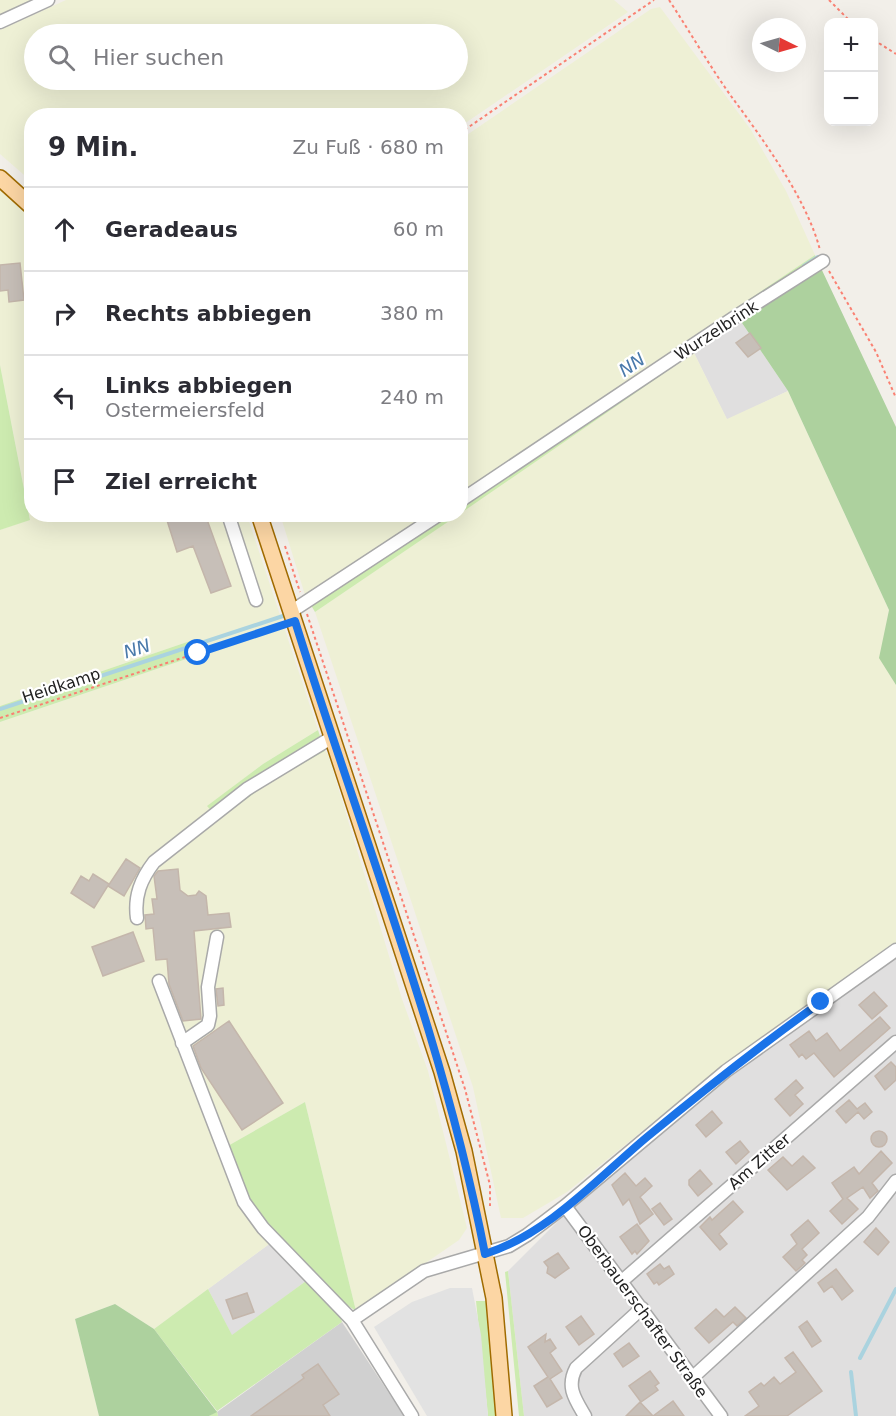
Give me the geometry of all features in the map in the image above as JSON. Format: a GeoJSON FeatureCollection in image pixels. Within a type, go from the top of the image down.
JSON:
{"type":"FeatureCollection","features":[{"type":"Feature","properties":{"kind":"main road"},"geometry":{"type":"LineString","coordinates":[[0,178],[24,200]]}},
{"type":"Feature","properties":{"kind":"main road"},"geometry":{"type":"LineString","coordinates":[[262,522],[442,1072],[464,1151],[496,1319],[504,1416]]}},
{"type":"Feature","properties":{"kind":"street"},"geometry":{"type":"LineString","coordinates":[[0,22],[48,0]]}},
{"type":"Feature","properties":{"kind":"street","name":"Wurzelbrink"},"geometry":{"type":"LineString","coordinates":[[468,496],[738,315],[823,261]]}},
{"type":"Feature","properties":{"kind":"street"},"geometry":{"type":"LineString","coordinates":[[231,522],[256,600]]}},
{"type":"Feature","properties":{"kind":"street"},"geometry":{"type":"LineString","coordinates":[[293,616],[428,522]]}},
{"type":"Feature","properties":{"kind":"street"},"geometry":{"type":"LineString","coordinates":[[137,918],[138,889],[142,877],[154,862],[247,789],[331,738]]}},
{"type":"Feature","properties":{"kind":"street"},"geometry":{"type":"LineString","coordinates":[[182,1043],[208,1025],[210,1016],[208,987],[217,937]]}},
{"type":"Feature","properties":{"kind":"street"},"geometry":{"type":"LineString","coordinates":[[352,1320],[424,1271],[509,1246],[566,1206],[726,1071],[896,950]]}},
{"type":"Feature","properties":{"kind":"street"},"geometry":{"type":"LineString","coordinates":[[159,981],[244,1202],[263,1228],[352,1320],[412,1416]]}},
{"type":"Feature","properties":{"kind":"street","name":"Am Zitter"},"geometry":{"type":"LineString","coordinates":[[622,1281],[896,1042]]}},
{"type":"Feature","properties":{"kind":"street"},"geometry":{"type":"LineString","coordinates":[[692,1378],[868,1217],[896,1181]]}},
{"type":"Feature","properties":{"kind":"street","name":"Oberbauerschafter Straße"},"geometry":{"type":"LineString","coordinates":[[566,1206],[721,1416]]}},
{"type":"Feature","properties":{"kind":"street"},"geometry":{"type":"LineString","coordinates":[[585,1416],[572,1394],[570,1379],[642,1308]]}},
{"type":"Feature","properties":{"kind":"path"},"geometry":{"type":"LineString","coordinates":[[468,128],[654,0]]}},
{"type":"Feature","properties":{"kind":"path"},"geometry":{"type":"LineString","coordinates":[[669,0],[731,95],[756,128],[785,177],[810,225],[823,261],[851,305],[876,352],[896,398]]}},
{"type":"Feature","properties":{"kind":"path"},"geometry":{"type":"LineString","coordinates":[[829,0],[847,18]]}},
{"type":"Feature","properties":{"kind":"path"},"geometry":{"type":"LineString","coordinates":[[878,43],[896,54]]}},
{"type":"Feature","properties":{"kind":"path","name":"Heidkamp"},"geometry":{"type":"LineString","coordinates":[[0,718],[198,653],[293,616]]}},
{"type":"Feature","properties":{"kind":"shaded area"},"geometry":{"type":"Polygon","coordinates":[[[740,320],[788,391],[727,420],[694,353],[740,320]]]}},
{"type":"Feature","properties":{"kind":"shaded area"},"geometry":{"type":"Polygon","coordinates":[[[896,953],[896,1416],[524,1416],[508,1271],[570,1209],[723,1077],[896,953]]]}},
{"type":"Feature","properties":{"kind":"shaded area"},"geometry":{"type":"Polygon","coordinates":[[[272,1242],[306,1281],[232,1336],[208,1289],[272,1242]]]}},
{"type":"Feature","properties":{"kind":"shaded area"},"geometry":{"type":"Polygon","coordinates":[[[450,1288],[472,1288],[481,1335],[488,1416],[427,1416],[374,1327],[412,1302],[450,1288]]]}},
{"type":"Feature","properties":{"kind":"shaded area"},"geometry":{"type":"Polygon","coordinates":[[[342,1322],[404,1416],[218,1416],[217,1412],[342,1322]]]}},
{"type":"Feature","properties":{"kind":"green space"},"geometry":{"type":"Polygon","coordinates":[[[0,0],[32,0],[0,15],[0,0]]]}},
{"type":"Feature","properties":{"kind":"green space"},"geometry":{"type":"Polygon","coordinates":[[[66,0],[614,0],[628,12],[468,121],[468,108],[24,108],[24,175],[0,154],[0,30],[66,0]]]}},
{"type":"Feature","properties":{"kind":"green space"},"geometry":{"type":"Polygon","coordinates":[[[660,7],[751,130],[786,191],[815,255],[468,487],[468,134],[651,9],[660,7]]]}},
{"type":"Feature","properties":{"kind":"green space"},"geometry":{"type":"Polygon","coordinates":[[[0,187],[24,209],[24,488],[0,365],[0,187]]]}},
{"type":"Feature","properties":{"kind":"green space"},"geometry":{"type":"Polygon","coordinates":[[[815,255],[820,266],[468,508],[468,487],[815,255]]]}},
{"type":"Feature","properties":{"kind":"green space"},"geometry":{"type":"Polygon","coordinates":[[[820,266],[896,427],[896,685],[879,658],[889,610],[788,391],[740,320],[820,266]]]}},
{"type":"Feature","properties":{"kind":"green space"},"geometry":{"type":"Polygon","coordinates":[[[694,353],[727,419],[788,391],[889,610],[880,658],[896,685],[896,943],[720,1068],[567,1192],[523,1218],[501,1218],[473,1087],[315,612],[447,522],[468,522],[468,507],[694,353]]]}},
{"type":"Feature","properties":{"kind":"green space"},"geometry":{"type":"Polygon","coordinates":[[[0,365],[24,489],[24,522],[0,530],[0,365]]]}},
{"type":"Feature","properties":{"kind":"green space"},"geometry":{"type":"Polygon","coordinates":[[[24,521],[249,522],[318,730],[263,764],[208,806],[220,818],[267,784],[325,751],[328,754],[402,999],[428,1071],[467,1228],[459,1240],[356,1311],[305,1102],[226,1147],[272,1242],[154,1329],[115,1304],[75,1319],[99,1416],[0,1416],[0,722],[201,654],[193,640],[0,706],[0,530],[24,521]]]}},
{"type":"Feature","properties":{"kind":"green space"},"geometry":{"type":"Polygon","coordinates":[[[282,522],[416,522],[305,595],[282,522]]]}},
{"type":"Feature","properties":{"kind":"green space"},"geometry":{"type":"Polygon","coordinates":[[[416,522],[448,522],[315,612],[305,595],[416,522]]]}},
{"type":"Feature","properties":{"kind":"green space"},"geometry":{"type":"Polygon","coordinates":[[[193,640],[201,654],[0,722],[0,706],[193,640]]]}},
{"type":"Feature","properties":{"kind":"green space"},"geometry":{"type":"Polygon","coordinates":[[[318,730],[325,751],[267,784],[219,819],[207,806],[263,764],[318,730]]]}},
{"type":"Feature","properties":{"kind":"green space"},"geometry":{"type":"Polygon","coordinates":[[[305,1102],[356,1311],[341,1301],[258,1216],[245,1198],[226,1147],[305,1102]]]}},
{"type":"Feature","properties":{"kind":"green space"},"geometry":{"type":"Polygon","coordinates":[[[508,1271],[524,1416],[519,1416],[505,1272],[508,1271]]]}},
{"type":"Feature","properties":{"kind":"green space"},"geometry":{"type":"Polygon","coordinates":[[[306,1281],[340,1315],[342,1322],[217,1411],[154,1329],[208,1289],[232,1335],[306,1281]]]}},
{"type":"Feature","properties":{"kind":"green space"},"geometry":{"type":"Polygon","coordinates":[[[476,1301],[486,1301],[497,1416],[488,1416],[476,1301]]]}},
{"type":"Feature","properties":{"kind":"green space"},"geometry":{"type":"Polygon","coordinates":[[[115,1304],[154,1329],[217,1412],[209,1416],[99,1416],[75,1319],[115,1304]]]}},
{"type":"Feature","properties":{"kind":"building"},"geometry":{"type":"Polygon","coordinates":[[[20,263],[24,300],[9,302],[8,290],[0,291],[0,265],[20,263]]]}},
{"type":"Feature","properties":{"kind":"building"},"geometry":{"type":"Polygon","coordinates":[[[750,333],[761,348],[748,357],[736,343],[750,333]]]}},
{"type":"Feature","properties":{"kind":"building"},"geometry":{"type":"Polygon","coordinates":[[[168,522],[208,522],[231,586],[211,593],[193,546],[177,552],[168,522]]]}},
{"type":"Feature","properties":{"kind":"building"},"geometry":{"type":"Polygon","coordinates":[[[126,859],[140,868],[124,896],[108,886],[126,859]]]}},
{"type":"Feature","properties":{"kind":"building"},"geometry":{"type":"Polygon","coordinates":[[[178,869],[180,890],[188,896],[196,895],[199,891],[206,896],[208,915],[229,913],[231,927],[194,931],[201,1019],[183,1021],[169,984],[167,959],[156,960],[153,928],[146,929],[145,915],[154,914],[152,899],[157,899],[154,876],[158,871],[178,869]]]}},
{"type":"Feature","properties":{"kind":"building"},"geometry":{"type":"Polygon","coordinates":[[[93,874],[109,884],[94,908],[71,893],[81,876],[89,881],[93,874]]]}},
{"type":"Feature","properties":{"kind":"building"},"geometry":{"type":"Polygon","coordinates":[[[133,932],[144,961],[103,976],[92,947],[133,932]]]}},
{"type":"Feature","properties":{"kind":"building"},"geometry":{"type":"Polygon","coordinates":[[[223,988],[224,1005],[218,1006],[216,989],[223,988]]]}},
{"type":"Feature","properties":{"kind":"building"},"geometry":{"type":"Polygon","coordinates":[[[874,992],[887,1006],[872,1019],[859,1005],[874,992]]]}},
{"type":"Feature","properties":{"kind":"building"},"geometry":{"type":"Polygon","coordinates":[[[880,1017],[890,1028],[834,1077],[814,1053],[806,1059],[802,1054],[799,1057],[790,1045],[809,1031],[816,1041],[827,1033],[840,1051],[880,1017]]]}},
{"type":"Feature","properties":{"kind":"building"},"geometry":{"type":"Polygon","coordinates":[[[229,1021],[283,1103],[242,1130],[201,1068],[193,1046],[229,1021]]]}},
{"type":"Feature","properties":{"kind":"building"},"geometry":{"type":"Polygon","coordinates":[[[891,1062],[896,1067],[896,1080],[885,1090],[875,1076],[891,1062]]]}},
{"type":"Feature","properties":{"kind":"building"},"geometry":{"type":"Polygon","coordinates":[[[796,1080],[803,1088],[795,1095],[803,1104],[790,1116],[775,1099],[796,1080]]]}},
{"type":"Feature","properties":{"kind":"building"},"geometry":{"type":"Polygon","coordinates":[[[849,1100],[857,1109],[865,1103],[872,1112],[864,1119],[858,1112],[846,1123],[836,1111],[849,1100]]]}},
{"type":"Feature","properties":{"kind":"building"},"geometry":{"type":"Polygon","coordinates":[[[712,1111],[722,1123],[706,1137],[696,1125],[712,1111]]]}},
{"type":"Feature","properties":{"kind":"building"},"geometry":{"type":"Polygon","coordinates":[[[879,1131],[885,1133],[887,1139],[885,1145],[879,1147],[873,1145],[871,1139],[873,1133],[879,1131]]]}},
{"type":"Feature","properties":{"kind":"building"},"geometry":{"type":"Polygon","coordinates":[[[740,1141],[749,1152],[736,1164],[726,1152],[740,1141]]]}},
{"type":"Feature","properties":{"kind":"building"},"geometry":{"type":"Polygon","coordinates":[[[881,1151],[892,1163],[872,1183],[878,1191],[870,1198],[863,1187],[847,1198],[858,1209],[842,1224],[830,1211],[843,1199],[832,1183],[854,1167],[859,1174],[881,1151]]]}},
{"type":"Feature","properties":{"kind":"building"},"geometry":{"type":"Polygon","coordinates":[[[803,1156],[815,1168],[787,1190],[768,1170],[783,1157],[792,1166],[803,1156]]]}},
{"type":"Feature","properties":{"kind":"building"},"geometry":{"type":"Polygon","coordinates":[[[700,1170],[712,1184],[698,1196],[689,1185],[689,1180],[700,1170]]]}},
{"type":"Feature","properties":{"kind":"building"},"geometry":{"type":"Polygon","coordinates":[[[625,1173],[636,1186],[645,1178],[652,1186],[640,1197],[653,1214],[640,1224],[629,1199],[623,1205],[612,1185],[625,1173]]]}},
{"type":"Feature","properties":{"kind":"building"},"geometry":{"type":"Polygon","coordinates":[[[733,1201],[743,1212],[719,1234],[727,1244],[720,1250],[700,1227],[710,1217],[712,1220],[733,1201]]]}},
{"type":"Feature","properties":{"kind":"building"},"geometry":{"type":"Polygon","coordinates":[[[660,1203],[672,1219],[664,1225],[652,1209],[660,1203]]]}},
{"type":"Feature","properties":{"kind":"building"},"geometry":{"type":"Polygon","coordinates":[[[808,1220],[819,1233],[802,1249],[807,1255],[802,1260],[805,1263],[796,1271],[783,1257],[797,1244],[791,1235],[808,1220]]]}},
{"type":"Feature","properties":{"kind":"building"},"geometry":{"type":"Polygon","coordinates":[[[637,1224],[649,1241],[637,1254],[635,1251],[632,1254],[620,1237],[637,1224]]]}},
{"type":"Feature","properties":{"kind":"building"},"geometry":{"type":"Polygon","coordinates":[[[876,1228],[889,1242],[878,1255],[864,1242],[876,1228]]]}},
{"type":"Feature","properties":{"kind":"building"},"geometry":{"type":"Polygon","coordinates":[[[558,1253],[569,1268],[555,1278],[547,1273],[548,1267],[544,1262],[558,1253]]]}},
{"type":"Feature","properties":{"kind":"building"},"geometry":{"type":"Polygon","coordinates":[[[660,1264],[664,1269],[669,1266],[674,1274],[659,1285],[657,1282],[654,1284],[647,1274],[660,1264]]]}},
{"type":"Feature","properties":{"kind":"building"},"geometry":{"type":"Polygon","coordinates":[[[836,1269],[853,1291],[842,1300],[832,1286],[824,1292],[818,1283],[836,1269]]]}},
{"type":"Feature","properties":{"kind":"building"},"geometry":{"type":"Polygon","coordinates":[[[247,1293],[254,1312],[233,1319],[226,1300],[247,1293]]]}},
{"type":"Feature","properties":{"kind":"building"},"geometry":{"type":"Polygon","coordinates":[[[735,1307],[746,1318],[737,1326],[733,1322],[709,1343],[695,1328],[716,1309],[724,1317],[735,1307]]]}},
{"type":"Feature","properties":{"kind":"building"},"geometry":{"type":"Polygon","coordinates":[[[581,1316],[594,1334],[579,1345],[566,1327],[581,1316]]]}},
{"type":"Feature","properties":{"kind":"building"},"geometry":{"type":"Polygon","coordinates":[[[807,1321],[821,1341],[812,1347],[799,1327],[807,1321]]]}},
{"type":"Feature","properties":{"kind":"building"},"geometry":{"type":"Polygon","coordinates":[[[546,1334],[545,1342],[550,1339],[556,1348],[550,1353],[562,1371],[550,1379],[562,1398],[547,1407],[534,1386],[548,1377],[528,1347],[546,1334]]]}},
{"type":"Feature","properties":{"kind":"building"},"geometry":{"type":"Polygon","coordinates":[[[629,1343],[639,1356],[623,1367],[614,1354],[629,1343]]]}},
{"type":"Feature","properties":{"kind":"building"},"geometry":{"type":"Polygon","coordinates":[[[793,1352],[822,1391],[787,1416],[745,1416],[759,1406],[749,1392],[761,1383],[764,1386],[774,1377],[780,1384],[796,1372],[785,1358],[793,1352]]]}},
{"type":"Feature","properties":{"kind":"building"},"geometry":{"type":"Polygon","coordinates":[[[318,1364],[339,1394],[323,1405],[330,1416],[251,1416],[304,1378],[302,1375],[318,1364]]]}},
{"type":"Feature","properties":{"kind":"building"},"geometry":{"type":"Polygon","coordinates":[[[650,1371],[659,1383],[655,1386],[658,1390],[641,1402],[629,1386],[650,1371]]]}},
{"type":"Feature","properties":{"kind":"building"},"geometry":{"type":"Polygon","coordinates":[[[673,1401],[684,1416],[653,1416],[673,1401]]]}},
{"type":"Feature","properties":{"kind":"building"},"geometry":{"type":"Polygon","coordinates":[[[640,1402],[653,1416],[626,1416],[640,1402]]]}},
{"type":"Feature","properties":{"kind":"waterway","name":"NN"},"geometry":{"type":"LineString","coordinates":[[804,266],[818,257]]}},
{"type":"Feature","properties":{"kind":"waterway","name":"NN"},"geometry":{"type":"LineString","coordinates":[[0,709],[283,616]]}},
{"type":"Feature","properties":{"kind":"waterway"},"geometry":{"type":"LineString","coordinates":[[860,1358],[896,1289]]}},
{"type":"Feature","properties":{"kind":"waterway"},"geometry":{"type":"LineString","coordinates":[[851,1372],[856,1416]]}},
{"type":"Feature","properties":{"kind":"route"},"geometry":{"type":"LineString","coordinates":[[198,653],[295,621],[329,733],[442,1072],[464,1151],[485,1254],[509,1246],[566,1206],[726,1071],[821,1002]]}}]}
